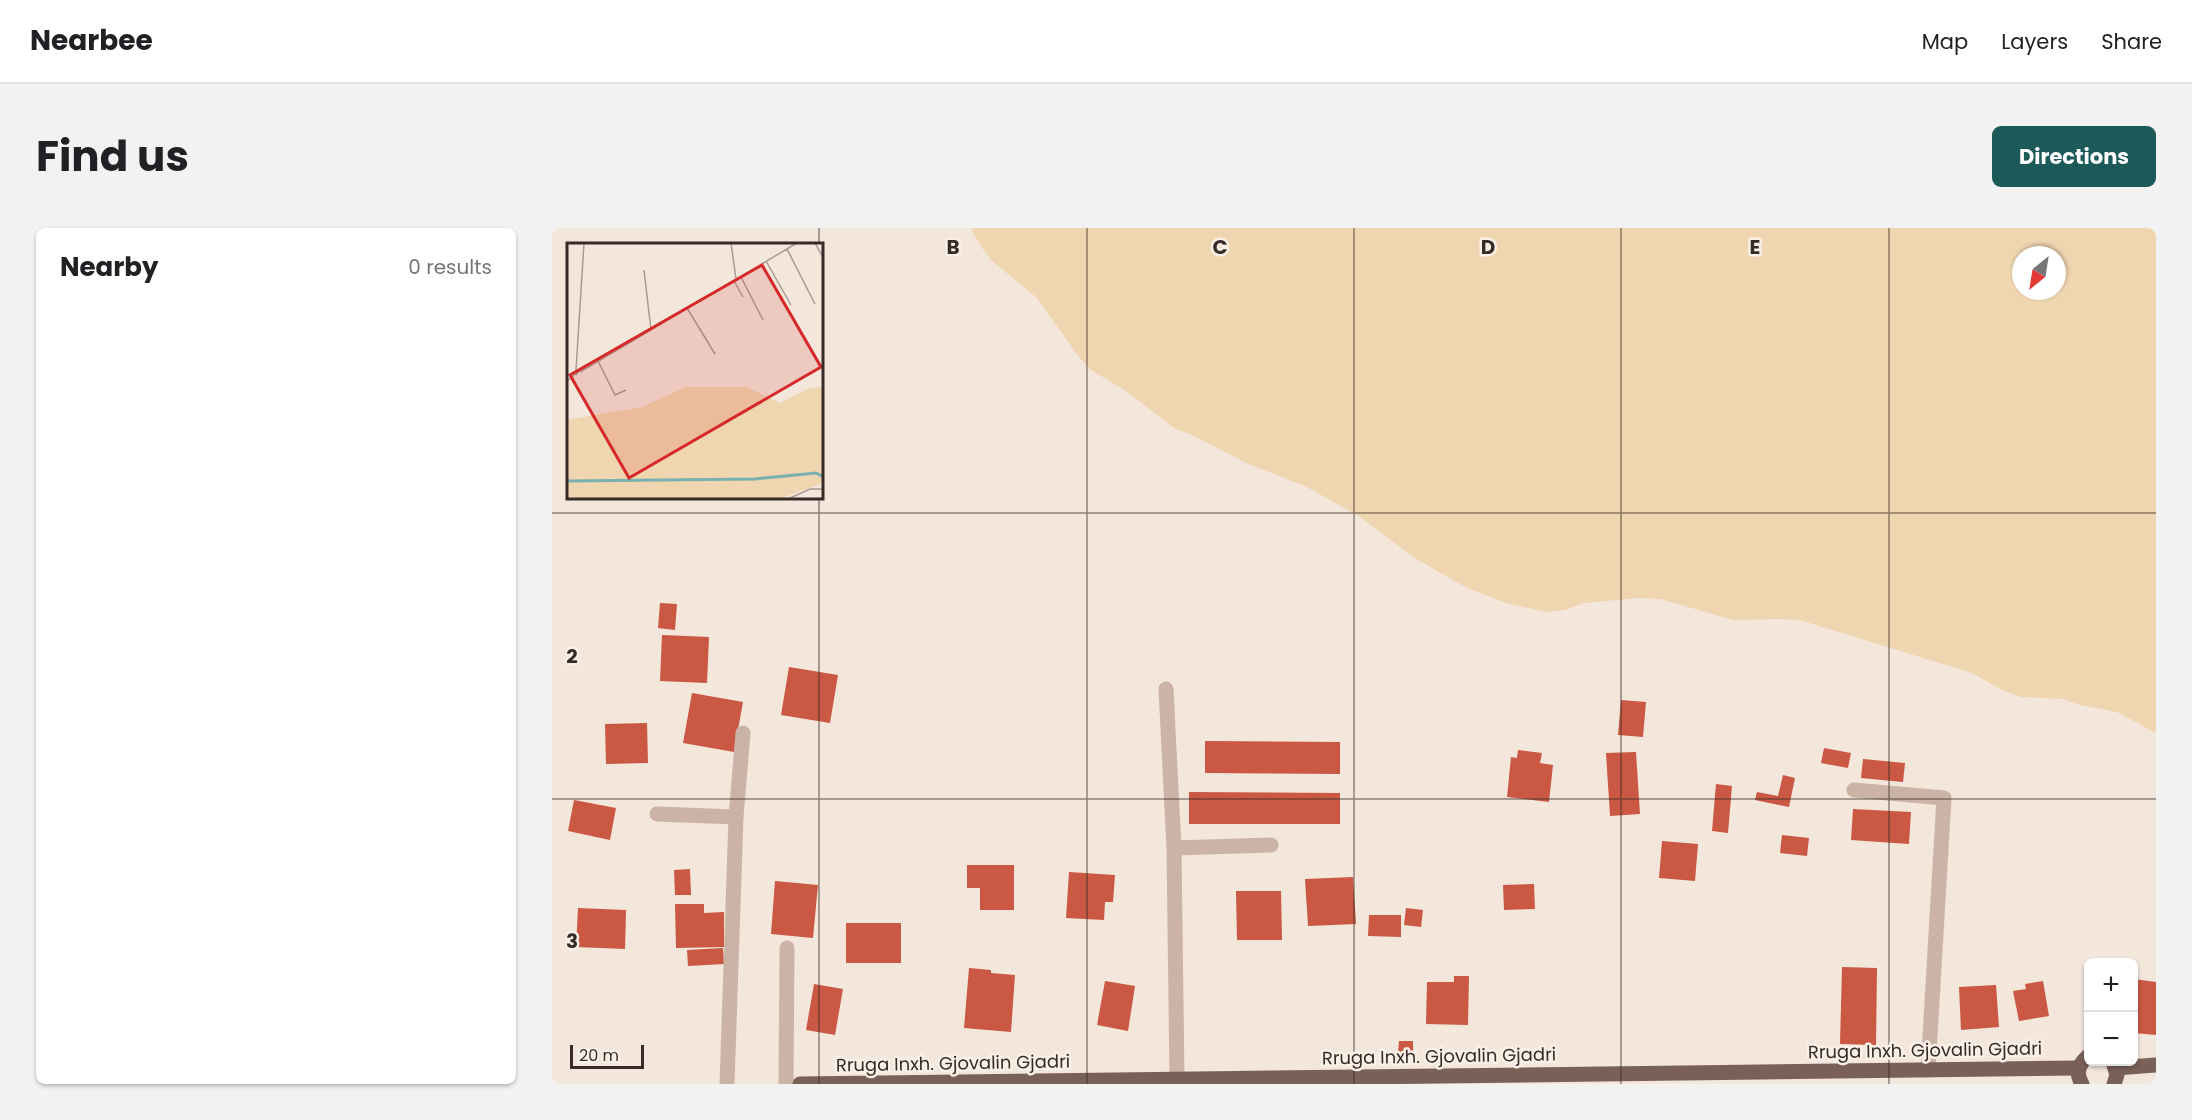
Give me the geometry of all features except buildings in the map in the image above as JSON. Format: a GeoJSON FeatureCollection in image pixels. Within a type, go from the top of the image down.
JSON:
{"type":"FeatureCollection","features":[{"type":"Feature","properties":{"kind":"main road","name":"Rruga Inxh. Gjovalin Gjadri"},"geometry":{"type":"LineString","coordinates":[[800,1084],[1177,1079],[1483,1080],[1928,1070],[2084,1062]]}},
{"type":"Feature","properties":{"kind":"main road"},"geometry":{"type":"LineString","coordinates":[[2082,1084],[2078,1074],[2084,1062]]}},
{"type":"Feature","properties":{"kind":"main road"},"geometry":{"type":"LineString","coordinates":[[2138,1065],[2156,1065]]}},
{"type":"Feature","properties":{"kind":"main road"},"geometry":{"type":"LineString","coordinates":[[2114,1084],[2117,1075],[2115,1066]]}},
{"type":"Feature","properties":{"kind":"street"},"geometry":{"type":"LineString","coordinates":[[1166,689],[1174,848],[1177,1079]]}},
{"type":"Feature","properties":{"kind":"street"},"geometry":{"type":"LineString","coordinates":[[727,1084],[736,818],[743,733]]}},
{"type":"Feature","properties":{"kind":"street"},"geometry":{"type":"LineString","coordinates":[[1854,790],[1944,798],[1928,1070]]}},
{"type":"Feature","properties":{"kind":"street"},"geometry":{"type":"LineString","coordinates":[[657,814],[736,818]]}},
{"type":"Feature","properties":{"kind":"street"},"geometry":{"type":"LineString","coordinates":[[1174,848],[1271,845]]}},
{"type":"Feature","properties":{"kind":"street"},"geometry":{"type":"LineString","coordinates":[[786,1084],[787,948]]}},
{"type":"Feature","properties":{"kind":"sand"},"geometry":{"type":"Polygon","coordinates":[[[971,228],[2156,228],[2156,733],[2117,712],[2080,705],[2063,699],[2021,697],[2002,690],[1972,673],[1803,621],[1733,620],[1661,599],[1638,598],[1584,603],[1565,610],[1546,612],[1506,603],[1467,588],[1413,557],[1360,517],[1307,487],[1246,463],[1174,428],[1126,391],[1091,370],[1036,297],[992,261],[971,228]]]}}]}
